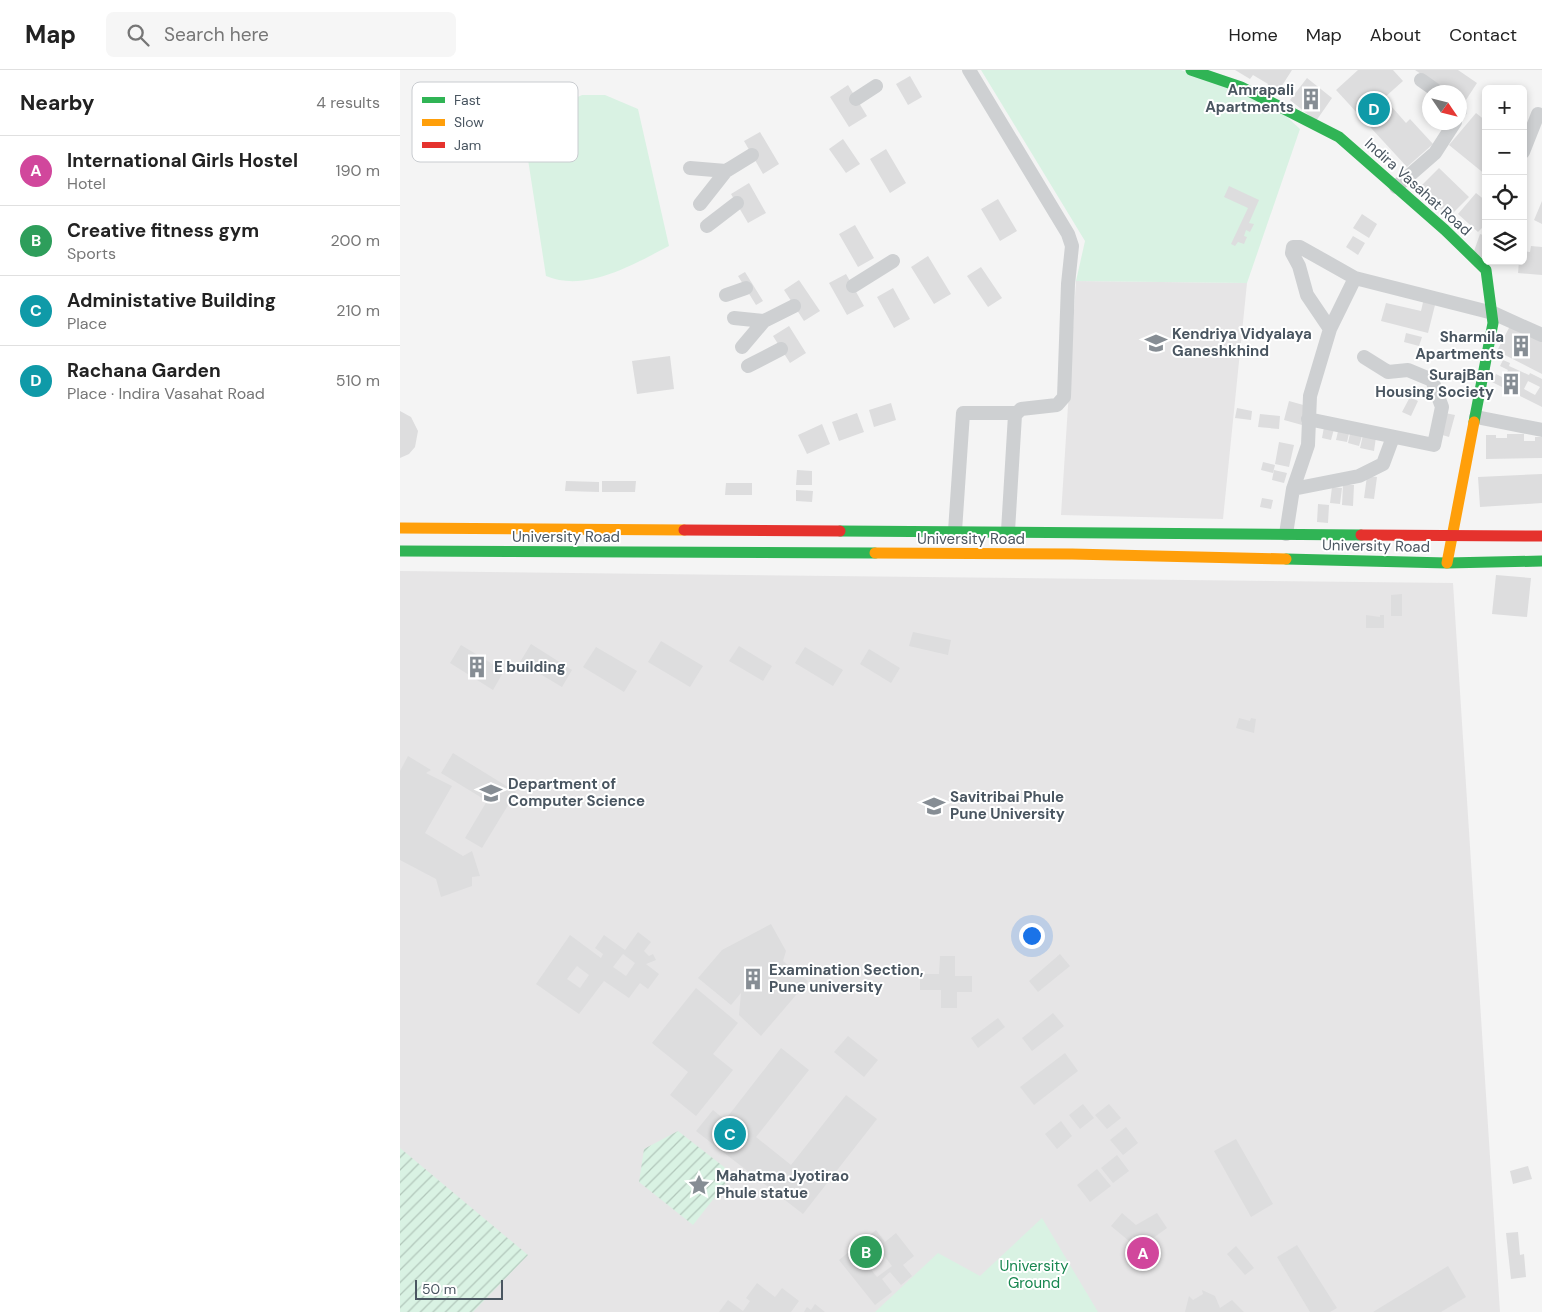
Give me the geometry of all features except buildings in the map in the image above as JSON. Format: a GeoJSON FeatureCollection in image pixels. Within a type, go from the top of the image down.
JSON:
{"type":"FeatureCollection","features":[{"type":"Feature","properties":{"kind":"main road","name":"Indira Vasahat Road"},"geometry":{"type":"LineString","coordinates":[[1191,70],[1241,87],[1339,137],[1487,266],[1493,323],[1447,563]]}},
{"type":"Feature","properties":{"kind":"main road","name":"University Road"},"geometry":{"type":"LineString","coordinates":[[400,528],[1008,531],[1452,537],[1542,536]]}},
{"type":"Feature","properties":{"kind":"main road","name":"University Road"},"geometry":{"type":"LineString","coordinates":[[400,551],[1072,554],[1447,563],[1542,561]]}},
{"type":"Feature","properties":{"kind":"street"},"geometry":{"type":"LineString","coordinates":[[955,531],[963,413],[1016,413],[1021,409],[1057,405],[1063,400],[1071,240],[969,70]]}},
{"type":"Feature","properties":{"kind":"street"},"geometry":{"type":"LineString","coordinates":[[1421,80],[1428,85]]}},
{"type":"Feature","properties":{"kind":"street"},"geometry":{"type":"LineString","coordinates":[[856,99],[876,86]]}},
{"type":"Feature","properties":{"kind":"street"},"geometry":{"type":"LineString","coordinates":[[1527,142],[1538,114]]}},
{"type":"Feature","properties":{"kind":"street"},"geometry":{"type":"LineString","coordinates":[[1396,187],[1435,153],[1450,130]]}},
{"type":"Feature","properties":{"kind":"street"},"geometry":{"type":"LineString","coordinates":[[700,204],[726,171],[752,155]]}},
{"type":"Feature","properties":{"kind":"street"},"geometry":{"type":"LineString","coordinates":[[690,168],[726,171]]}},
{"type":"Feature","properties":{"kind":"street"},"geometry":{"type":"LineString","coordinates":[[707,226],[737,203]]}},
{"type":"Feature","properties":{"kind":"street"},"geometry":{"type":"LineString","coordinates":[[1330,329],[1307,295],[1299,266],[1292,253],[1293,247],[1300,247],[1354,278],[1493,313],[1542,335]]}},
{"type":"Feature","properties":{"kind":"street"},"geometry":{"type":"LineString","coordinates":[[853,286],[893,261]]}},
{"type":"Feature","properties":{"kind":"street"},"geometry":{"type":"LineString","coordinates":[[1286,534],[1293,489],[1308,445],[1310,396],[1330,329],[1354,278]]}},
{"type":"Feature","properties":{"kind":"street"},"geometry":{"type":"LineString","coordinates":[[726,295],[746,288]]}},
{"type":"Feature","properties":{"kind":"street"},"geometry":{"type":"LineString","coordinates":[[742,347],[764,321],[794,306]]}},
{"type":"Feature","properties":{"kind":"street"},"geometry":{"type":"LineString","coordinates":[[734,318],[764,321]]}},
{"type":"Feature","properties":{"kind":"street"},"geometry":{"type":"LineString","coordinates":[[748,366],[781,349]]}},
{"type":"Feature","properties":{"kind":"street"},"geometry":{"type":"LineString","coordinates":[[1308,419],[1434,445],[1442,407],[1432,380],[1408,370],[1388,372],[1364,357]]}},
{"type":"Feature","properties":{"kind":"street"},"geometry":{"type":"LineString","coordinates":[[1008,531],[1016,413]]}},
{"type":"Feature","properties":{"kind":"street"},"geometry":{"type":"LineString","coordinates":[[1476,417],[1542,430]]}},
{"type":"Feature","properties":{"kind":"street"},"geometry":{"type":"LineString","coordinates":[[1293,489],[1359,476],[1383,464],[1393,437]]}},
{"type":"Feature","properties":{"kind":"shaded area","name":"Kendriya Vidyalaya Ganeshkhind"},"geometry":{"type":"Polygon","coordinates":[[[1076,281],[1247,283],[1223,519],[1061,515],[1076,281]]]}},
{"type":"Feature","properties":{"kind":"shaded area","name":"Savitribai Phule Pune University"},"geometry":{"type":"Polygon","coordinates":[[[400,571],[1453,583],[1500,1312],[400,1312],[400,571]]]}},
{"type":"Feature","properties":{"kind":"green space"},"geometry":{"type":"Polygon","coordinates":[[[981,70],[1181,70],[1273,104],[1300,129],[1247,283],[1076,281],[1085,241],[981,70]]]}},
{"type":"Feature","properties":{"kind":"green space"},"geometry":{"type":"Polygon","coordinates":[[[582,95],[605,95],[638,109],[669,246],[625,268],[593,279],[577,281],[561,280],[546,276],[528,162],[578,162],[578,97],[582,95]]]}},
{"type":"Feature","properties":{"kind":"green space"},"geometry":{"type":"Polygon","coordinates":[[[678,1131],[733,1174],[693,1225],[639,1182],[644,1149],[678,1131]]]}},
{"type":"Feature","properties":{"kind":"green space"},"geometry":{"type":"Polygon","coordinates":[[[400,1148],[528,1255],[473,1312],[400,1312],[400,1148]]]}},
{"type":"Feature","properties":{"kind":"green space","name":"University Ground"},"geometry":{"type":"Polygon","coordinates":[[[1042,1218],[1098,1312],[875,1312],[938,1253],[980,1276],[1042,1218]]]}},
{"type":"Feature","properties":{"kind":"traffic: fast"},"geometry":{"type":"LineString","coordinates":[[1191,70],[1241,87],[1339,137],[1445,230],[1486,270],[1493,323],[1474,422]]}},
{"type":"Feature","properties":{"kind":"traffic: fast"},"geometry":{"type":"LineString","coordinates":[[840,531],[1361,535]]}},
{"type":"Feature","properties":{"kind":"traffic: fast"},"geometry":{"type":"LineString","coordinates":[[400,551],[875,553]]}},
{"type":"Feature","properties":{"kind":"traffic: fast"},"geometry":{"type":"LineString","coordinates":[[1286,559],[1447,563],[1542,561]]}},
{"type":"Feature","properties":{"kind":"traffic: slow"},"geometry":{"type":"LineString","coordinates":[[1447,563],[1474,422]]}},
{"type":"Feature","properties":{"kind":"traffic: slow"},"geometry":{"type":"LineString","coordinates":[[400,528],[684,530]]}},
{"type":"Feature","properties":{"kind":"traffic: slow"},"geometry":{"type":"LineString","coordinates":[[875,553],[1072,554],[1286,559]]}},
{"type":"Feature","properties":{"kind":"traffic: jam"},"geometry":{"type":"LineString","coordinates":[[684,530],[840,531]]}},
{"type":"Feature","properties":{"kind":"traffic: jam"},"geometry":{"type":"LineString","coordinates":[[1361,535],[1542,536]]}},
{"type":"Feature","properties":{"kind":"place","name":"Amrapali Apartments"},"geometry":{"type":"Point","coordinates":[1311,99]}},
{"type":"Feature","properties":{"kind":"place","name":"Rachana Garden"},"geometry":{"type":"Point","coordinates":[1374,109]}},
{"type":"Feature","properties":{"kind":"place","name":"Kendriya Vidyalaya Ganeshkhind"},"geometry":{"type":"Point","coordinates":[1156,343]}},
{"type":"Feature","properties":{"kind":"place","name":"Sharmila Apartments"},"geometry":{"type":"Point","coordinates":[1521,346]}},
{"type":"Feature","properties":{"kind":"place","name":"SurajBan Housing Society"},"geometry":{"type":"Point","coordinates":[1511,384]}},
{"type":"Feature","properties":{"kind":"place","name":"E building"},"geometry":{"type":"Point","coordinates":[477,667]}},
{"type":"Feature","properties":{"kind":"place","name":"Department of Computer Science"},"geometry":{"type":"Point","coordinates":[491,793]}},
{"type":"Feature","properties":{"kind":"place","name":"Savitribai Phule Pune University"},"geometry":{"type":"Point","coordinates":[934,806]}},
{"type":"Feature","properties":{"kind":"place","name":"Examination Section, Pune university"},"geometry":{"type":"Point","coordinates":[753,979]}},
{"type":"Feature","properties":{"kind":"place","name":"Administative Building"},"geometry":{"type":"Point","coordinates":[730,1134]}},
{"type":"Feature","properties":{"kind":"place","name":"Mahatma Jyotirao Phule statue"},"geometry":{"type":"Point","coordinates":[699,1185]}},
{"type":"Feature","properties":{"kind":"place","name":"Creative fitness gym"},"geometry":{"type":"Point","coordinates":[866,1252]}},
{"type":"Feature","properties":{"kind":"place","name":"International Girls Hostel"},"geometry":{"type":"Point","coordinates":[1143,1253]}}]}
